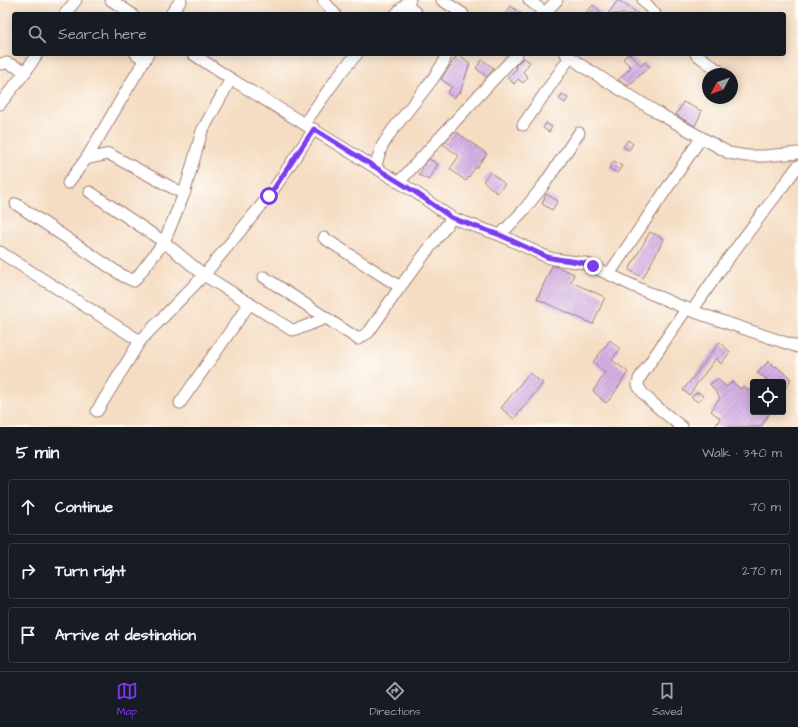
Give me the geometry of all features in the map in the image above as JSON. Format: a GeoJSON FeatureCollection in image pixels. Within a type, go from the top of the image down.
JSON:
{"type":"FeatureCollection","features":[{"type":"Feature","properties":{"kind":"street"},"geometry":{"type":"LineString","coordinates":[[70,12],[76,0]]}},
{"type":"Feature","properties":{"kind":"street"},"geometry":{"type":"LineString","coordinates":[[112,0],[129,12]]}},
{"type":"Feature","properties":{"kind":"street"},"geometry":{"type":"LineString","coordinates":[[173,12],[181,0]]}},
{"type":"Feature","properties":{"kind":"street"},"geometry":{"type":"LineString","coordinates":[[323,0],[333,12]]}},
{"type":"Feature","properties":{"kind":"street"},"geometry":{"type":"LineString","coordinates":[[442,0],[460,12]]}},
{"type":"Feature","properties":{"kind":"street"},"geometry":{"type":"LineString","coordinates":[[529,0],[544,12]]}},
{"type":"Feature","properties":{"kind":"street"},"geometry":{"type":"LineString","coordinates":[[546,12],[556,0]]}},
{"type":"Feature","properties":{"kind":"street"},"geometry":{"type":"LineString","coordinates":[[642,0],[653,12]]}},
{"type":"Feature","properties":{"kind":"street"},"geometry":{"type":"LineString","coordinates":[[398,12],[408,2],[416,12]]}},
{"type":"Feature","properties":{"kind":"street"},"geometry":{"type":"LineString","coordinates":[[0,104],[36,56]]}},
{"type":"Feature","properties":{"kind":"street"},"geometry":{"type":"LineString","coordinates":[[68,183],[86,159],[143,56]]}},
{"type":"Feature","properties":{"kind":"street"},"geometry":{"type":"LineString","coordinates":[[196,56],[415,192],[452,218],[500,235],[547,257],[585,263],[640,289],[690,310],[798,347]]}},
{"type":"Feature","properties":{"kind":"street"},"geometry":{"type":"LineString","coordinates":[[97,411],[140,341],[204,275],[269,196],[342,71],[355,56]]}},
{"type":"Feature","properties":{"kind":"street"},"geometry":{"type":"LineString","coordinates":[[375,167],[382,146],[391,132],[432,80],[444,62],[446,56]]}},
{"type":"Feature","properties":{"kind":"street"},"geometry":{"type":"LineString","coordinates":[[399,182],[515,56]]}},
{"type":"Feature","properties":{"kind":"street"},"geometry":{"type":"LineString","coordinates":[[523,125],[567,56]]}},
{"type":"Feature","properties":{"kind":"street"},"geometry":{"type":"LineString","coordinates":[[569,56],[658,114],[730,153],[746,156],[798,153]]}},
{"type":"Feature","properties":{"kind":"street"},"geometry":{"type":"LineString","coordinates":[[699,56],[715,68]]}},
{"type":"Feature","properties":{"kind":"street"},"geometry":{"type":"LineString","coordinates":[[0,64],[7,63],[26,71]]}},
{"type":"Feature","properties":{"kind":"street"},"geometry":{"type":"LineString","coordinates":[[16,204],[123,276],[134,281],[164,242],[184,194],[202,131],[231,79]]}},
{"type":"Feature","properties":{"kind":"street"},"geometry":{"type":"LineString","coordinates":[[500,235],[523,211],[543,186],[579,133]]}},
{"type":"Feature","properties":{"kind":"street"},"geometry":{"type":"LineString","coordinates":[[609,274],[701,138]]}},
{"type":"Feature","properties":{"kind":"street"},"geometry":{"type":"LineString","coordinates":[[86,159],[109,154],[184,194]]}},
{"type":"Feature","properties":{"kind":"street"},"geometry":{"type":"LineString","coordinates":[[682,427],[646,397],[638,385],[639,379],[798,166]]}},
{"type":"Feature","properties":{"kind":"street"},"geometry":{"type":"LineString","coordinates":[[90,192],[164,242],[204,275],[292,330],[326,318]]}},
{"type":"Feature","properties":{"kind":"street"},"geometry":{"type":"LineString","coordinates":[[264,276],[358,339],[369,332],[400,287],[452,218]]}},
{"type":"Feature","properties":{"kind":"street"},"geometry":{"type":"LineString","coordinates":[[324,238],[400,287]]}},
{"type":"Feature","properties":{"kind":"street"},"geometry":{"type":"LineString","coordinates":[[0,252],[140,341]]}},
{"type":"Feature","properties":{"kind":"street"},"geometry":{"type":"LineString","coordinates":[[180,403],[250,303]]}},
{"type":"Feature","properties":{"kind":"building"},"geometry":{"type":"Polygon","coordinates":[[[618,0],[636,12],[609,12],[618,0]]]}},
{"type":"Feature","properties":{"kind":"building"},"geometry":{"type":"Polygon","coordinates":[[[593,5],[601,12],[587,12],[593,5]]]}},
{"type":"Feature","properties":{"kind":"building"},"geometry":{"type":"Polygon","coordinates":[[[511,6],[519,12],[506,12],[511,6]]]}},
{"type":"Feature","properties":{"kind":"building"},"geometry":{"type":"Polygon","coordinates":[[[457,56],[461,56],[470,63],[460,93],[459,92],[454,98],[447,93],[452,87],[441,79],[457,56]]]}},
{"type":"Feature","properties":{"kind":"building"},"geometry":{"type":"Polygon","coordinates":[[[626,56],[632,56],[641,66],[645,62],[649,67],[628,86],[618,80],[631,67],[623,59],[626,56]]]}},
{"type":"Feature","properties":{"kind":"building"},"geometry":{"type":"Polygon","coordinates":[[[524,58],[530,62],[523,72],[528,77],[523,83],[518,79],[514,84],[508,78],[517,68],[515,66],[524,58]]]}},
{"type":"Feature","properties":{"kind":"building"},"geometry":{"type":"Polygon","coordinates":[[[482,60],[494,68],[487,77],[476,68],[482,60]]]}},
{"type":"Feature","properties":{"kind":"building"},"geometry":{"type":"Polygon","coordinates":[[[562,94],[568,98],[565,103],[559,99],[562,94]]]}},
{"type":"Feature","properties":{"kind":"building"},"geometry":{"type":"Polygon","coordinates":[[[683,102],[702,111],[695,126],[676,115],[683,102]]]}},
{"type":"Feature","properties":{"kind":"building"},"geometry":{"type":"Polygon","coordinates":[[[546,123],[552,127],[549,132],[543,128],[546,123]]]}},
{"type":"Feature","properties":{"kind":"building"},"geometry":{"type":"Polygon","coordinates":[[[455,131],[487,154],[466,181],[450,169],[459,156],[443,144],[455,131]]]}},
{"type":"Feature","properties":{"kind":"building"},"geometry":{"type":"Polygon","coordinates":[[[628,140],[633,144],[629,150],[623,147],[628,140]]]}},
{"type":"Feature","properties":{"kind":"building"},"geometry":{"type":"Polygon","coordinates":[[[429,159],[438,164],[429,180],[419,175],[429,159]]]}},
{"type":"Feature","properties":{"kind":"building"},"geometry":{"type":"Polygon","coordinates":[[[614,161],[622,166],[617,173],[609,168],[614,161]]]}},
{"type":"Feature","properties":{"kind":"building"},"geometry":{"type":"Polygon","coordinates":[[[490,172],[505,184],[497,193],[483,181],[490,172]]]}},
{"type":"Feature","properties":{"kind":"building"},"geometry":{"type":"Polygon","coordinates":[[[546,194],[558,201],[552,210],[542,204],[546,194]]]}},
{"type":"Feature","properties":{"kind":"building"},"geometry":{"type":"Polygon","coordinates":[[[650,232],[664,239],[643,278],[629,270],[650,232]]]}},
{"type":"Feature","properties":{"kind":"building"},"geometry":{"type":"Polygon","coordinates":[[[552,266],[574,274],[571,282],[605,297],[593,324],[537,299],[552,266]]]}},
{"type":"Feature","properties":{"kind":"building"},"geometry":{"type":"Polygon","coordinates":[[[610,340],[620,349],[612,360],[628,372],[606,403],[593,391],[605,373],[593,362],[610,340]]]}},
{"type":"Feature","properties":{"kind":"building"},"geometry":{"type":"Polygon","coordinates":[[[720,342],[730,352],[721,364],[716,358],[689,395],[683,390],[720,342]]]}},
{"type":"Feature","properties":{"kind":"building"},"geometry":{"type":"Polygon","coordinates":[[[769,361],[791,379],[786,387],[786,379],[767,379],[757,373],[769,361]]]}},
{"type":"Feature","properties":{"kind":"building"},"geometry":{"type":"Polygon","coordinates":[[[529,373],[543,383],[514,419],[501,408],[529,373]]]}},
{"type":"Feature","properties":{"kind":"building"},"geometry":{"type":"Polygon","coordinates":[[[718,379],[726,387],[732,382],[741,389],[743,386],[750,391],[750,415],[768,415],[761,427],[715,427],[720,418],[711,411],[720,398],[710,384],[718,379]]]}},
{"type":"Feature","properties":{"kind":"building"},"geometry":{"type":"Polygon","coordinates":[[[698,392],[703,396],[698,402],[691,397],[698,392]]]}},
{"type":"Feature","properties":{"kind":"route"},"geometry":{"type":"LineString","coordinates":[[269,196],[314,129],[415,192],[452,218],[500,235],[547,257],[585,263],[593,266]]}}]}
